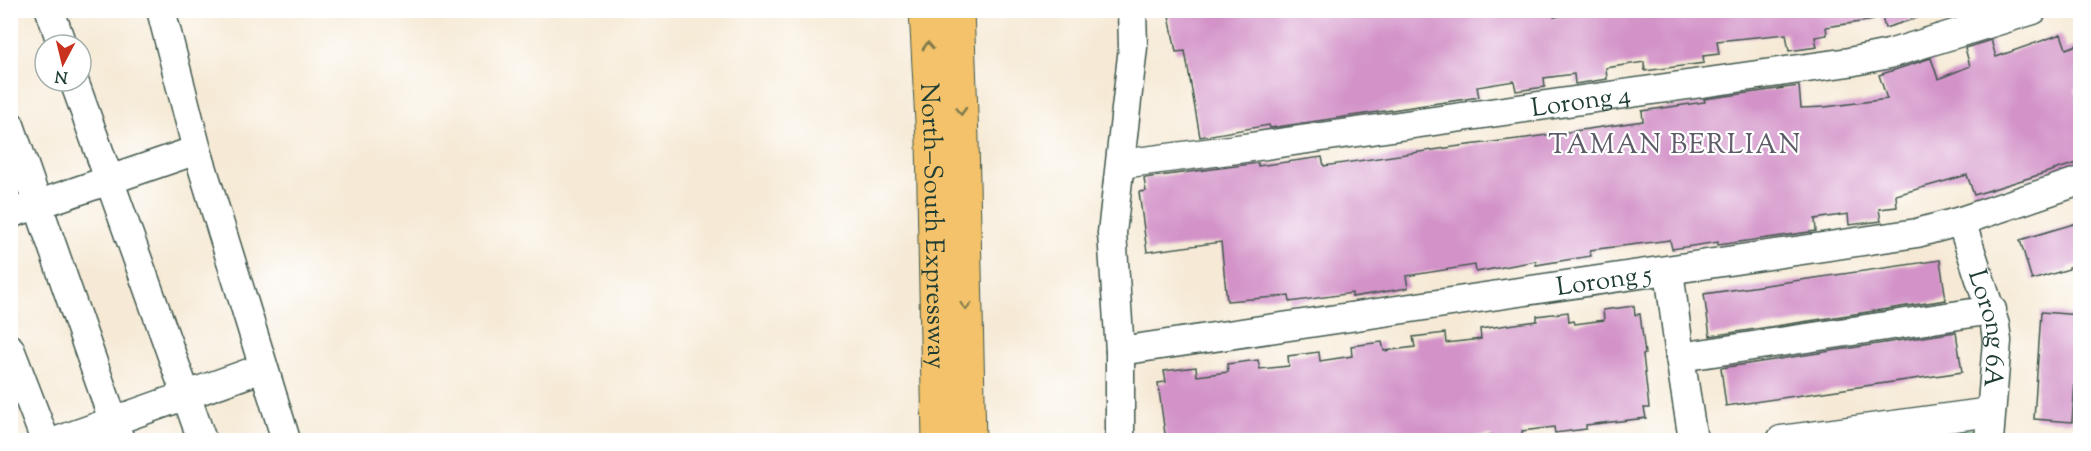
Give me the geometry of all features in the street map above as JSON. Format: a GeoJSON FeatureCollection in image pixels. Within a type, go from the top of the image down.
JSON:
{"type":"FeatureCollection","features":[{"type":"Feature","properties":{"kind":"highway","name":"North–South Expressway"},"geometry":{"type":"LineString","coordinates":[[926,10],[933,141],[939,441]]}},
{"type":"Feature","properties":{"kind":"highway","name":"North–South Expressway"},"geometry":{"type":"LineString","coordinates":[[957,10],[969,441]]}},
{"type":"Feature","properties":{"kind":"street"},"geometry":{"type":"LineString","coordinates":[[50,10],[58,33]]}},
{"type":"Feature","properties":{"kind":"street"},"geometry":{"type":"LineString","coordinates":[[160,10],[197,150],[286,441]]}},
{"type":"Feature","properties":{"kind":"street"},"geometry":{"type":"LineString","coordinates":[[1120,441],[1120,351],[1112,232],[1133,46],[1132,10]]}},
{"type":"Feature","properties":{"kind":"street","name":"Lorong 4"},"geometry":{"type":"LineString","coordinates":[[1121,164],[1849,62],[1889,54],[2033,10]]}},
{"type":"Feature","properties":{"kind":"street"},"geometry":{"type":"LineString","coordinates":[[78,93],[202,441]]}},
{"type":"Feature","properties":{"kind":"street"},"geometry":{"type":"LineString","coordinates":[[10,125],[117,431]]}},
{"type":"Feature","properties":{"kind":"street"},"geometry":{"type":"LineString","coordinates":[[10,214],[197,150]]}},
{"type":"Feature","properties":{"kind":"street","name":"Lorong 5"},"geometry":{"type":"LineString","coordinates":[[1120,351],[1917,233],[1961,221],[2080,181]]}},
{"type":"Feature","properties":{"kind":"street","name":"Lorong 6A"},"geometry":{"type":"LineString","coordinates":[[1961,221],[1992,310],[1997,341],[1989,441]]}},
{"type":"Feature","properties":{"kind":"street"},"geometry":{"type":"LineString","coordinates":[[1669,270],[1693,441]]}},
{"type":"Feature","properties":{"kind":"street"},"geometry":{"type":"LineString","coordinates":[[1680,357],[1992,310]]}},
{"type":"Feature","properties":{"kind":"street"},"geometry":{"type":"LineString","coordinates":[[10,349],[45,441]]}},
{"type":"Feature","properties":{"kind":"street"},"geometry":{"type":"LineString","coordinates":[[60,441],[117,431],[186,395],[263,368]]}},
{"type":"Feature","properties":{"kind":"street"},"geometry":{"type":"LineString","coordinates":[[1781,441],[1991,411]]}},
{"type":"Feature","properties":{"kind":"green space"},"geometry":{"type":"Polygon","coordinates":[[[1973,428],[1978,436],[1977,440],[1805,440],[1973,428]]]}},
{"type":"Feature","properties":{"kind":"building"},"geometry":{"type":"Polygon","coordinates":[[[1168,10],[1554,10],[1554,17],[1596,10],[1873,10],[1874,20],[1826,27],[1827,35],[1815,37],[1817,47],[1789,51],[1786,34],[1717,41],[1719,54],[1703,56],[1704,63],[1645,71],[1644,62],[1606,68],[1607,79],[1575,84],[1574,74],[1544,78],[1545,87],[1516,91],[1514,81],[1477,87],[1479,97],[1270,128],[1269,125],[1200,137],[1185,51],[1176,52],[1168,10]]]}},
{"type":"Feature","properties":{"kind":"building"},"geometry":{"type":"Polygon","coordinates":[[[1880,10],[1929,10],[1930,14],[1885,28],[1880,10]]]}},
{"type":"Feature","properties":{"kind":"building"},"geometry":{"type":"Polygon","coordinates":[[[2061,34],[2066,49],[2080,44],[2080,86],[2075,88],[2080,107],[2080,162],[1974,195],[1967,175],[1896,195],[1897,207],[1879,209],[1881,221],[1849,225],[1848,214],[1815,219],[1816,231],[1718,245],[1718,242],[1672,249],[1670,240],[1590,250],[1591,256],[1536,265],[1536,261],[1476,272],[1475,265],[1406,276],[1408,288],[1352,297],[1352,293],[1290,302],[1289,296],[1227,301],[1221,242],[1147,252],[1139,192],[1146,191],[1144,178],[1322,157],[1324,166],[1526,138],[1643,121],[1642,111],[1705,102],[1704,99],[1799,86],[1801,108],[1887,99],[1879,75],[1931,58],[1938,79],[1970,66],[1965,48],[1991,40],[1996,57],[2061,34]]]}},
{"type":"Feature","properties":{"kind":"building"},"geometry":{"type":"Polygon","coordinates":[[[2080,222],[2080,264],[2032,280],[2020,240],[2080,222]]]}},
{"type":"Feature","properties":{"kind":"building"},"geometry":{"type":"Polygon","coordinates":[[[1940,260],[1946,300],[1710,336],[1704,294],[1940,260]]]}},
{"type":"Feature","properties":{"kind":"building"},"geometry":{"type":"Polygon","coordinates":[[[1634,306],[1635,315],[1640,314],[1645,354],[1643,355],[1649,408],[1644,408],[1646,418],[1586,425],[1586,429],[1555,433],[1554,427],[1522,431],[1523,441],[1491,441],[1491,435],[1454,441],[1166,441],[1158,383],[1166,382],[1164,371],[1196,367],[1197,376],[1228,372],[1227,364],[1258,360],[1260,369],[1289,366],[1288,356],[1319,352],[1320,361],[1352,356],[1351,346],[1382,342],[1384,351],[1415,347],[1413,337],[1445,333],[1446,343],[1481,339],[1480,329],[1537,321],[1537,316],[1568,312],[1569,322],[1574,321],[1575,324],[1604,320],[1603,310],[1634,306]]]}},
{"type":"Feature","properties":{"kind":"building"},"geometry":{"type":"Polygon","coordinates":[[[2041,312],[2080,315],[2072,422],[2034,419],[2041,312]]]}},
{"type":"Feature","properties":{"kind":"building"},"geometry":{"type":"Polygon","coordinates":[[[1956,332],[1962,372],[1726,406],[1721,368],[1956,332]]]}},
{"type":"Feature","properties":{"kind":"district","name":"TAMAN BERLIAN"},"geometry":{"type":"Point","coordinates":[1675,144]}}]}
